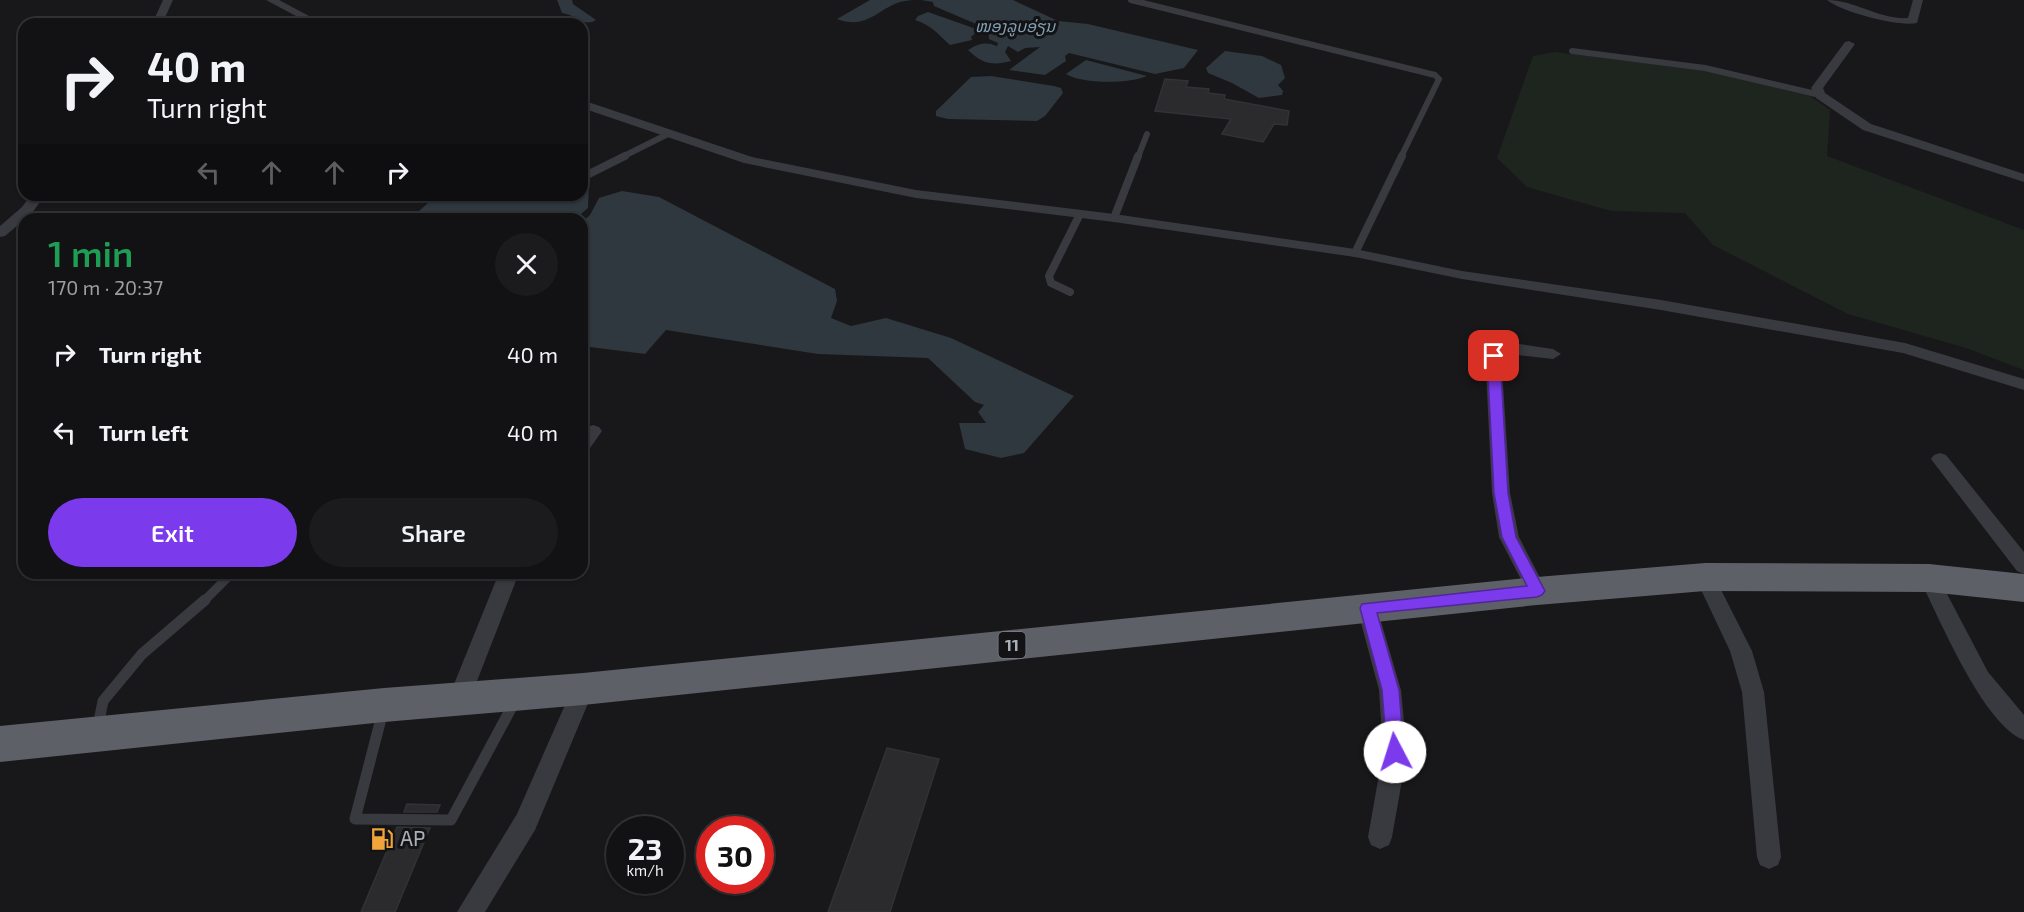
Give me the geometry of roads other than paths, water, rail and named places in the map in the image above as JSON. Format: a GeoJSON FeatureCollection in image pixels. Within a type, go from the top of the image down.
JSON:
{"type":"FeatureCollection","features":[{"type":"Feature","properties":{"kind":"highway","name":"11"},"geometry":{"type":"LineString","coordinates":[[0,744],[97,732],[583,689],[1537,591],[1705,577],[1929,578],[2024,588]]}},
{"type":"Feature","properties":{"kind":"street"},"geometry":{"type":"LineString","coordinates":[[161,18],[168,0]]}},
{"type":"Feature","properties":{"kind":"street"},"geometry":{"type":"LineString","coordinates":[[271,0],[307,18]]}},
{"type":"Feature","properties":{"kind":"street"},"geometry":{"type":"LineString","coordinates":[[1832,0],[1892,20],[1907,22],[1913,21],[1918,0]]}},
{"type":"Feature","properties":{"kind":"street"},"geometry":{"type":"LineString","coordinates":[[1849,44],[1817,88],[1820,95],[1867,126],[2024,178]]}},
{"type":"Feature","properties":{"kind":"street"},"geometry":{"type":"LineString","coordinates":[[588,106],[749,160],[894,189],[1355,253],[1462,274],[1661,305],[1905,348],[2024,385]]}},
{"type":"Feature","properties":{"kind":"street"},"geometry":{"type":"LineString","coordinates":[[23,213],[34,201]]}},
{"type":"Feature","properties":{"kind":"street"},"geometry":{"type":"LineString","coordinates":[[0,233],[18,218]]}},
{"type":"Feature","properties":{"kind":"street"},"geometry":{"type":"LineString","coordinates":[[1537,591],[1509,537],[1501,493],[1493,351],[1499,346],[1553,354]]}},
{"type":"Feature","properties":{"kind":"street"},"geometry":{"type":"LineString","coordinates":[[588,437],[592,431]]}},
{"type":"Feature","properties":{"kind":"street"},"geometry":{"type":"LineString","coordinates":[[1940,459],[2024,566]]}},
{"type":"Feature","properties":{"kind":"street"},"geometry":{"type":"LineString","coordinates":[[1705,577],[1741,651],[1753,692],[1769,857]]}},
{"type":"Feature","properties":{"kind":"street"},"geometry":{"type":"LineString","coordinates":[[1929,578],[1980,678],[2006,712],[2024,730]]}},
{"type":"Feature","properties":{"kind":"street"},"geometry":{"type":"LineString","coordinates":[[459,699],[507,579]]}},
{"type":"Feature","properties":{"kind":"street"},"geometry":{"type":"LineString","coordinates":[[1367,608],[1390,690],[1395,752],[1380,837]]}},
{"type":"Feature","properties":{"kind":"street"},"geometry":{"type":"LineString","coordinates":[[470,912],[526,822],[583,689]]}},
{"type":"Feature","properties":{"kind":"lane"},"geometry":{"type":"LineString","coordinates":[[1131,0],[1435,75],[1439,79],[1355,253]]}},
{"type":"Feature","properties":{"kind":"lane"},"geometry":{"type":"LineString","coordinates":[[1572,51],[1705,68],[1820,95]]}},
{"type":"Feature","properties":{"kind":"lane"},"geometry":{"type":"LineString","coordinates":[[588,175],[670,134]]}},
{"type":"Feature","properties":{"kind":"lane"},"geometry":{"type":"LineString","coordinates":[[1114,218],[1147,134]]}},
{"type":"Feature","properties":{"kind":"lane"},"geometry":{"type":"LineString","coordinates":[[1070,292],[1051,283],[1049,276],[1080,214]]}},
{"type":"Feature","properties":{"kind":"lane"},"geometry":{"type":"LineString","coordinates":[[97,732],[103,701],[142,654],[196,609],[226,579]]}},
{"type":"Feature","properties":{"kind":"lane"},"geometry":{"type":"LineString","coordinates":[[384,705],[355,819],[451,820],[518,695]]}},
{"type":"Feature","properties":{"kind":"water"},"geometry":{"type":"Polygon","coordinates":[[[557,0],[572,0],[573,4],[596,20],[588,22],[588,18],[575,18],[562,13],[557,0]]]}},
{"type":"Feature","properties":{"kind":"water"},"geometry":{"type":"Polygon","coordinates":[[[870,0],[913,0],[892,5],[859,22],[837,19],[870,0]]]}},
{"type":"Feature","properties":{"kind":"water","name":"ໜອງລູບອ່ຽນ"},"geometry":{"type":"Polygon","coordinates":[[[921,0],[1013,0],[1058,21],[1088,24],[1198,50],[1184,68],[1155,74],[1069,53],[1065,56],[1066,61],[1045,75],[1009,70],[1040,47],[1025,48],[1018,52],[1008,46],[1005,52],[1011,61],[988,63],[968,50],[982,44],[997,46],[998,43],[989,39],[988,29],[934,6],[933,2],[921,0]]]}},
{"type":"Feature","properties":{"kind":"water"},"geometry":{"type":"Polygon","coordinates":[[[928,12],[979,30],[971,37],[972,40],[950,45],[930,27],[915,20],[918,16],[928,12]]]}},
{"type":"Feature","properties":{"kind":"water"},"geometry":{"type":"Polygon","coordinates":[[[1225,51],[1262,56],[1281,65],[1285,78],[1278,85],[1283,91],[1282,95],[1259,98],[1208,73],[1206,68],[1225,51]]]}},
{"type":"Feature","properties":{"kind":"water"},"geometry":{"type":"Polygon","coordinates":[[[1086,60],[1147,76],[1139,79],[1106,82],[1083,80],[1066,74],[1086,60]]]}},
{"type":"Feature","properties":{"kind":"water"},"geometry":{"type":"Polygon","coordinates":[[[991,76],[1054,86],[1061,88],[1063,93],[1045,116],[1037,121],[948,119],[936,116],[936,111],[971,77],[991,76]]]}},
{"type":"Feature","properties":{"kind":"water"},"geometry":{"type":"Polygon","coordinates":[[[589,180],[588,208],[582,213],[417,213],[430,201],[588,201],[589,180]]]}},
{"type":"Feature","properties":{"kind":"water"},"geometry":{"type":"Polygon","coordinates":[[[622,191],[659,197],[835,289],[837,301],[831,318],[851,326],[886,318],[951,338],[1074,396],[1024,453],[1001,458],[965,449],[959,423],[986,423],[978,412],[984,405],[975,402],[928,358],[818,354],[666,330],[645,354],[588,347],[588,217],[599,198],[622,191]]]}},
{"type":"Feature","properties":{"kind":"place","name":"AP"},"geometry":{"type":"Point","coordinates":[382,839]}}]}
